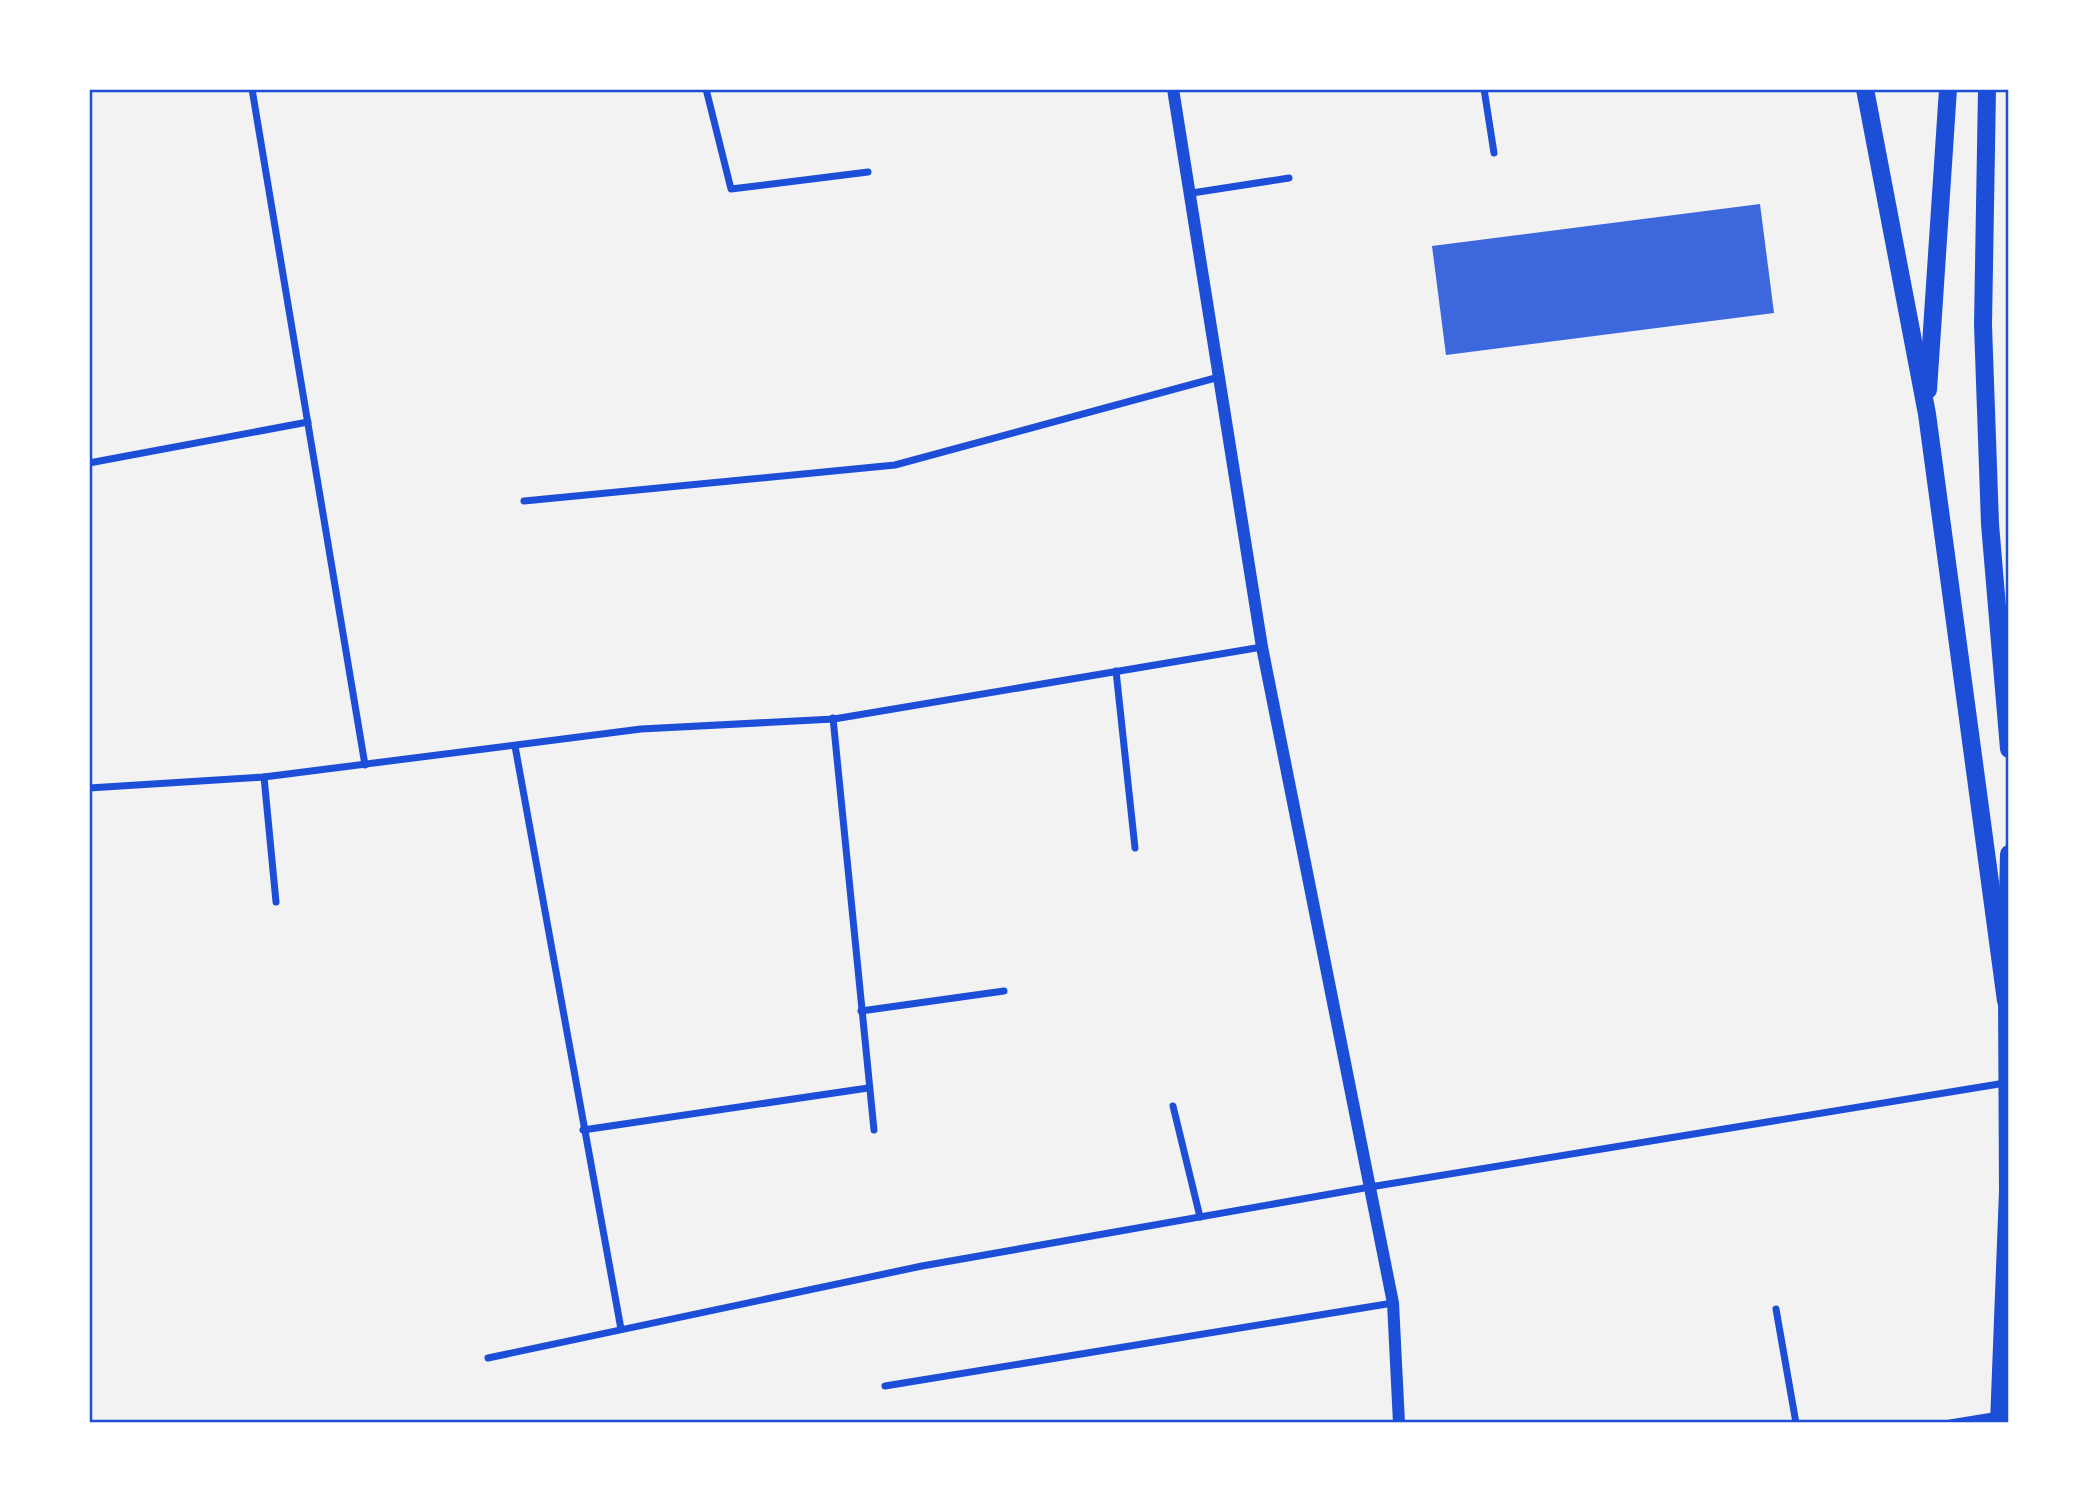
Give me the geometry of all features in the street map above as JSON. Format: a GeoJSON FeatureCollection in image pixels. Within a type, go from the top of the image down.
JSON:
{"type":"FeatureCollection","features":[{"type":"Feature","properties":{"kind":"main road"},"geometry":{"type":"LineString","coordinates":[[1864,89],[1927,414],[2006,1001]]}},
{"type":"Feature","properties":{"kind":"main road"},"geometry":{"type":"LineString","coordinates":[[1927,414],[1948,89]]}},
{"type":"Feature","properties":{"kind":"main road"},"geometry":{"type":"LineString","coordinates":[[1987,89],[1983,325],[1990,524],[2009,749]]}},
{"type":"Feature","properties":{"kind":"main road"},"geometry":{"type":"LineString","coordinates":[[1999,1419],[2008,1191],[2006,1001],[2009,854]]}},
{"type":"Feature","properties":{"kind":"street"},"geometry":{"type":"LineString","coordinates":[[253,89],[365,765]]}},
{"type":"Feature","properties":{"kind":"street"},"geometry":{"type":"LineString","coordinates":[[706,89],[731,189],[868,172]]}},
{"type":"Feature","properties":{"kind":"street"},"geometry":{"type":"LineString","coordinates":[[1173,89],[1192,192],[1262,647],[1393,1303],[1399,1423]]}},
{"type":"Feature","properties":{"kind":"street"},"geometry":{"type":"LineString","coordinates":[[1484,89],[1494,153]]}},
{"type":"Feature","properties":{"kind":"street"},"geometry":{"type":"LineString","coordinates":[[1192,192],[1289,178]]}},
{"type":"Feature","properties":{"kind":"street"},"geometry":{"type":"LineString","coordinates":[[524,501],[895,465],[1220,377]]}},
{"type":"Feature","properties":{"kind":"street"},"geometry":{"type":"LineString","coordinates":[[89,463],[308,422]]}},
{"type":"Feature","properties":{"kind":"street"},"geometry":{"type":"LineString","coordinates":[[89,788],[264,777],[641,729],[833,718],[1262,647]]}},
{"type":"Feature","properties":{"kind":"street"},"geometry":{"type":"LineString","coordinates":[[1116,671],[1135,848]]}},
{"type":"Feature","properties":{"kind":"street"},"geometry":{"type":"LineString","coordinates":[[833,718],[874,1130]]}},
{"type":"Feature","properties":{"kind":"street"},"geometry":{"type":"LineString","coordinates":[[514,746],[621,1329]]}},
{"type":"Feature","properties":{"kind":"street"},"geometry":{"type":"LineString","coordinates":[[264,777],[276,902]]}},
{"type":"Feature","properties":{"kind":"street"},"geometry":{"type":"LineString","coordinates":[[861,1011],[1004,991]]}},
{"type":"Feature","properties":{"kind":"street"},"geometry":{"type":"LineString","coordinates":[[488,1358],[922,1266],[1370,1187],[2006,1083]]}},
{"type":"Feature","properties":{"kind":"street"},"geometry":{"type":"LineString","coordinates":[[583,1130],[868,1088]]}},
{"type":"Feature","properties":{"kind":"street"},"geometry":{"type":"LineString","coordinates":[[1173,1106],[1200,1217]]}},
{"type":"Feature","properties":{"kind":"street"},"geometry":{"type":"LineString","coordinates":[[885,1386],[1393,1303]]}},
{"type":"Feature","properties":{"kind":"street"},"geometry":{"type":"LineString","coordinates":[[1776,1309],[1796,1423]]}},
{"type":"Feature","properties":{"kind":"street"},"geometry":{"type":"LineString","coordinates":[[1950,1423],[1999,1419]]}},
{"type":"Feature","properties":{"kind":"building"},"geometry":{"type":"Polygon","coordinates":[[[1760,204],[1774,313],[1446,355],[1432,246],[1760,204]]]}}]}
